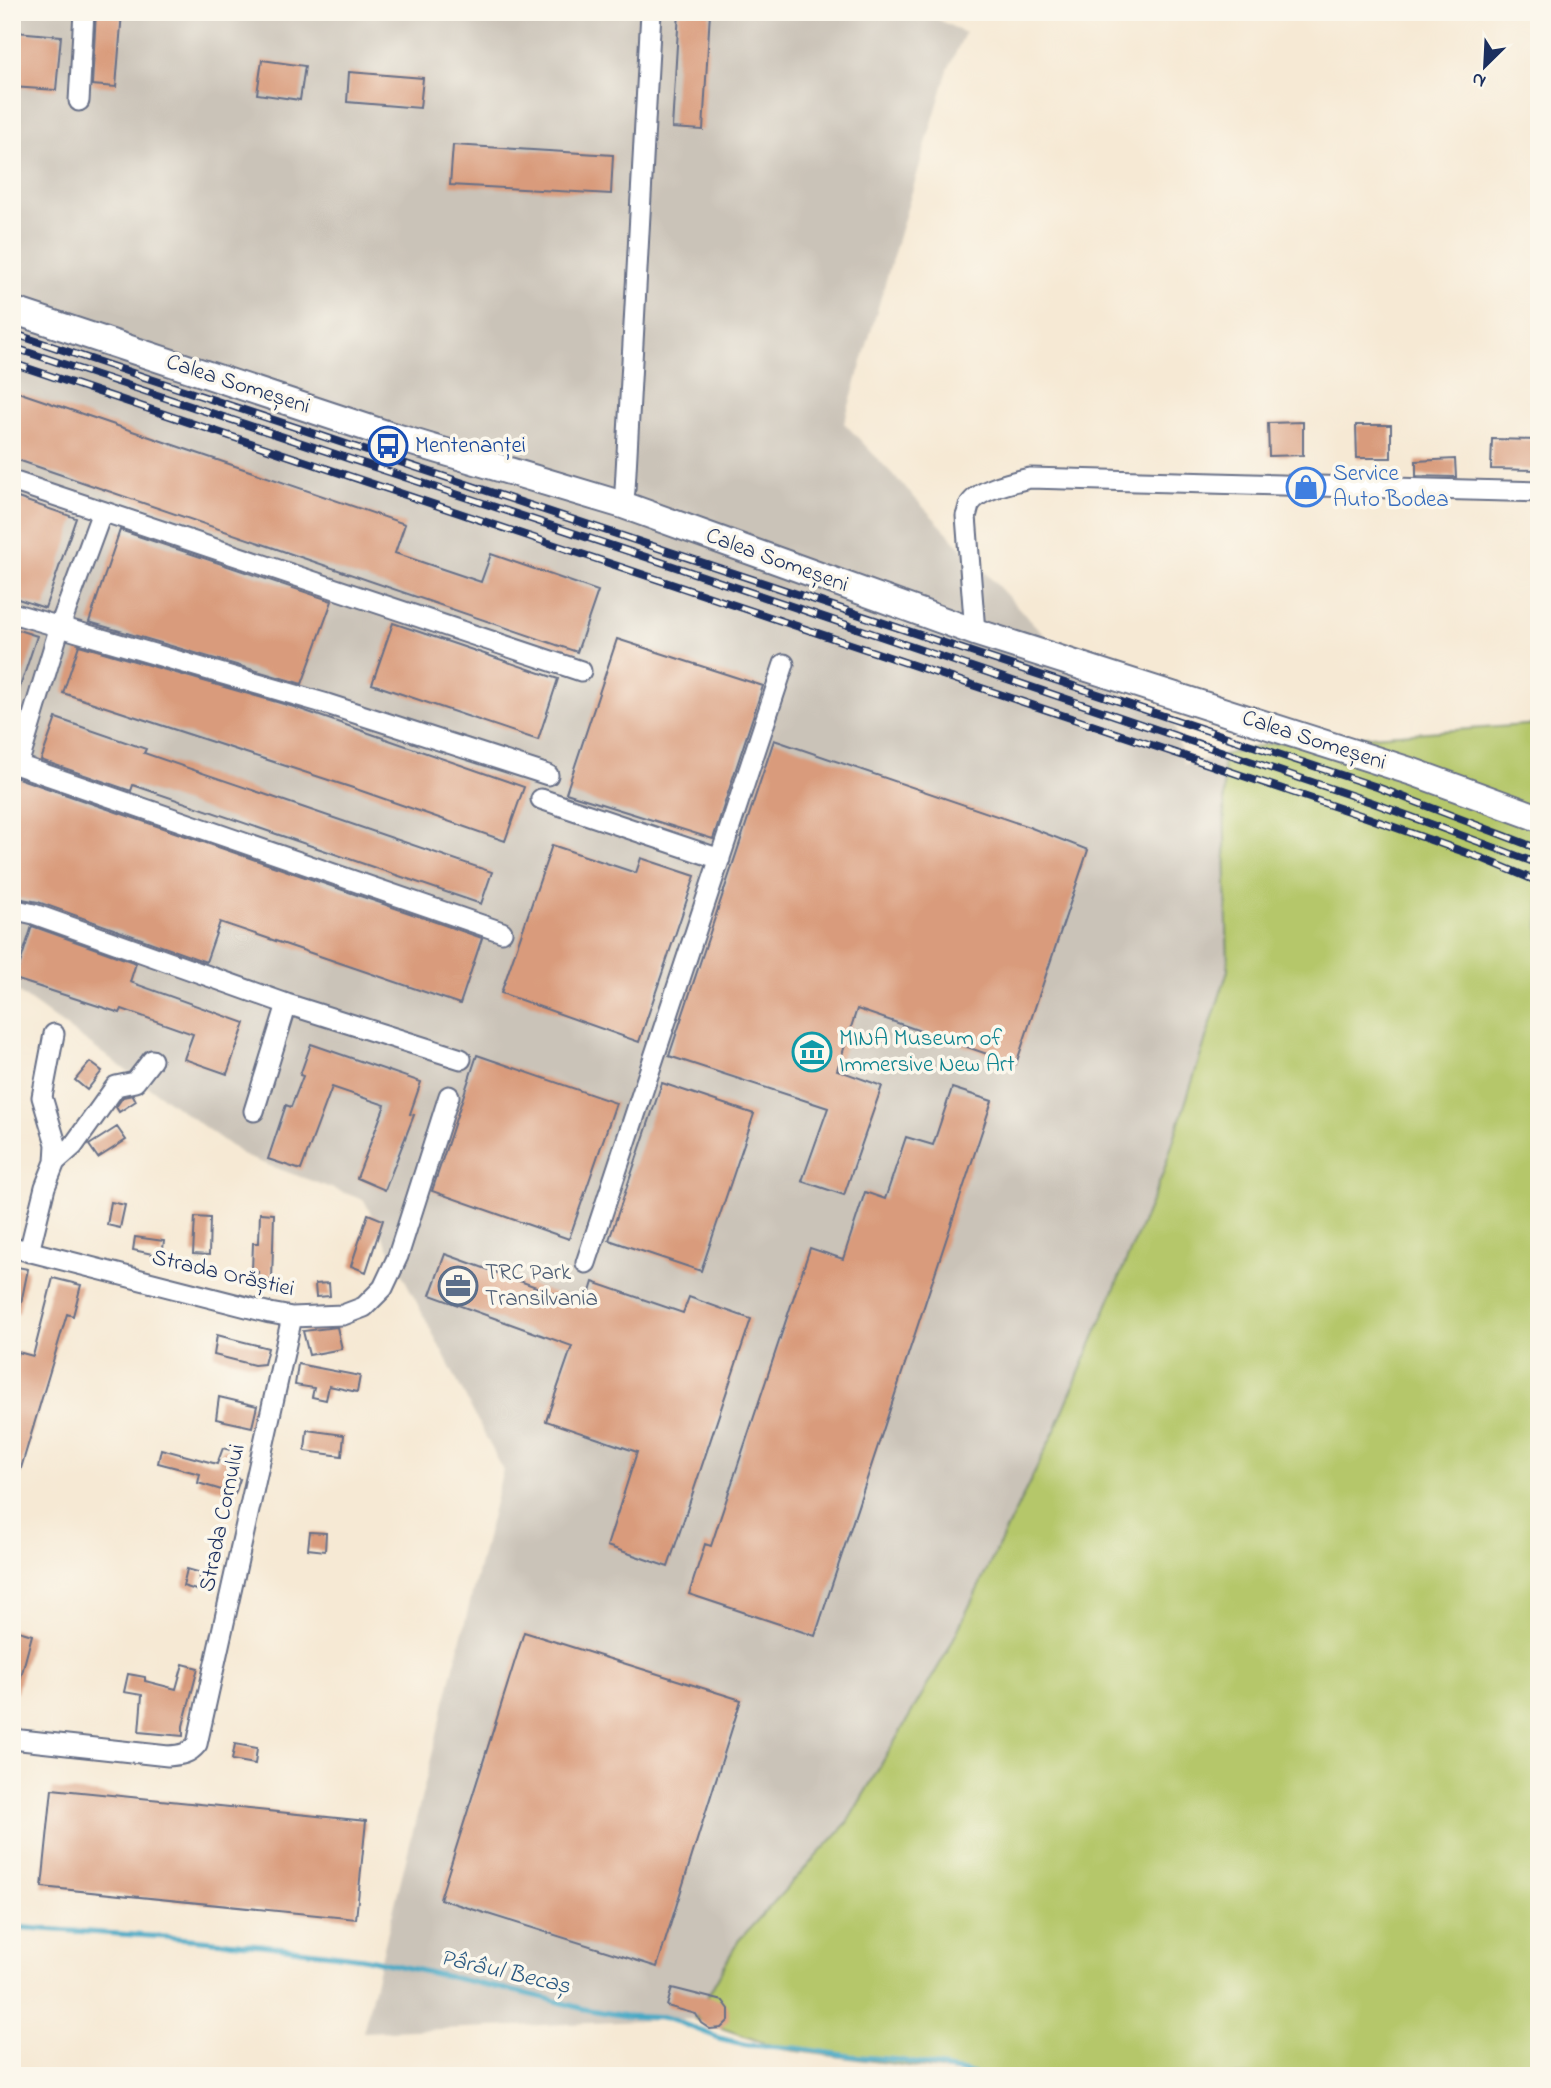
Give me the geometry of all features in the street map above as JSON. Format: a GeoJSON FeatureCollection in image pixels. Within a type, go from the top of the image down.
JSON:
{"type":"FeatureCollection","features":[{"type":"Feature","properties":{"kind":"main road","name":"Calea Someșeni"},"geometry":{"type":"LineString","coordinates":[[12,310],[392,436],[623,505],[975,632],[1413,772],[1539,818]]}},
{"type":"Feature","properties":{"kind":"street"},"geometry":{"type":"LineString","coordinates":[[79,101],[84,12]]}},
{"type":"Feature","properties":{"kind":"street"},"geometry":{"type":"LineString","coordinates":[[623,505],[651,12]]}},
{"type":"Feature","properties":{"kind":"street"},"geometry":{"type":"LineString","coordinates":[[975,632],[967,516],[970,503],[1006,483],[1030,478],[1539,492]]}},
{"type":"Feature","properties":{"kind":"street"},"geometry":{"type":"LineString","coordinates":[[12,481],[581,671]]}},
{"type":"Feature","properties":{"kind":"street"},"geometry":{"type":"LineString","coordinates":[[102,512],[60,626],[15,764],[502,932]]}},
{"type":"Feature","properties":{"kind":"street"},"geometry":{"type":"LineString","coordinates":[[12,613],[327,704],[548,775]]}},
{"type":"Feature","properties":{"kind":"street"},"geometry":{"type":"LineString","coordinates":[[586,1263],[784,664]]}},
{"type":"Feature","properties":{"kind":"street"},"geometry":{"type":"LineString","coordinates":[[541,799],[720,859]]}},
{"type":"Feature","properties":{"kind":"street"},"geometry":{"type":"LineString","coordinates":[[12,909],[34,914],[288,1004],[461,1059]]}},
{"type":"Feature","properties":{"kind":"street"},"geometry":{"type":"LineString","coordinates":[[254,1111],[288,1004]]}},
{"type":"Feature","properties":{"kind":"street"},"geometry":{"type":"LineString","coordinates":[[21,1249],[55,1162],[56,1144],[42,1097],[54,1034]]}},
{"type":"Feature","properties":{"kind":"street"},"geometry":{"type":"LineString","coordinates":[[55,1162],[73,1146],[116,1086],[135,1082],[152,1060]]}},
{"type":"Feature","properties":{"kind":"street","name":"Strada Orăștiei"},"geometry":{"type":"LineString","coordinates":[[21,1249],[223,1302],[292,1317],[343,1315],[364,1307],[383,1287],[398,1256],[449,1096]]}},
{"type":"Feature","properties":{"kind":"street","name":"Strada Cornului"},"geometry":{"type":"LineString","coordinates":[[12,1739],[168,1756],[183,1755],[197,1744],[292,1317]]}},
{"type":"Feature","properties":{"kind":"shaded area"},"geometry":{"type":"Polygon","coordinates":[[[12,12],[929,12],[929,15],[965,33],[948,69],[844,423],[1080,673],[1172,717],[1184,764],[1223,755],[1228,970],[1162,1176],[1055,1430],[948,1650],[847,1823],[738,1941],[695,2019],[363,2032],[503,1470],[364,1200],[246,1157],[12,988],[12,12]]]}},
{"type":"Feature","properties":{"kind":"green space"},"geometry":{"type":"Polygon","coordinates":[[[1539,724],[1539,2076],[986,2076],[782,2049],[695,2019],[738,1941],[847,1823],[948,1650],[1055,1430],[1162,1176],[1228,970],[1223,755],[1272,743],[1539,724]]]}},
{"type":"Feature","properties":{"kind":"building"},"geometry":{"type":"Polygon","coordinates":[[[96,12],[122,12],[116,87],[92,85],[96,12]]]}},
{"type":"Feature","properties":{"kind":"building"},"geometry":{"type":"Polygon","coordinates":[[[679,12],[710,12],[703,130],[672,128],[679,12]]]}},
{"type":"Feature","properties":{"kind":"building"},"geometry":{"type":"Polygon","coordinates":[[[16,32],[61,36],[56,90],[12,87],[12,53],[16,32]]]}},
{"type":"Feature","properties":{"kind":"building"},"geometry":{"type":"Polygon","coordinates":[[[262,60],[305,66],[300,100],[257,94],[262,60]]]}},
{"type":"Feature","properties":{"kind":"building"},"geometry":{"type":"Polygon","coordinates":[[[349,72],[423,78],[420,108],[347,102],[349,72]]]}},
{"type":"Feature","properties":{"kind":"building"},"geometry":{"type":"Polygon","coordinates":[[[453,145],[613,155],[611,194],[450,185],[453,145]]]}},
{"type":"Feature","properties":{"kind":"building"},"geometry":{"type":"Polygon","coordinates":[[[12,390],[405,524],[395,553],[481,582],[491,554],[598,591],[577,652],[12,458],[12,390]]]}},
{"type":"Feature","properties":{"kind":"building"},"geometry":{"type":"Polygon","coordinates":[[[1303,422],[1303,455],[1269,456],[1268,423],[1303,422]]]}},
{"type":"Feature","properties":{"kind":"building"},"geometry":{"type":"Polygon","coordinates":[[[1356,425],[1391,425],[1391,458],[1357,458],[1356,425]]]}},
{"type":"Feature","properties":{"kind":"building"},"geometry":{"type":"Polygon","coordinates":[[[1492,439],[1539,440],[1539,470],[1491,469],[1492,439]]]}},
{"type":"Feature","properties":{"kind":"building"},"geometry":{"type":"Polygon","coordinates":[[[1455,459],[1456,477],[1416,476],[1416,461],[1455,459]]]}},
{"type":"Feature","properties":{"kind":"building"},"geometry":{"type":"Polygon","coordinates":[[[12,496],[76,518],[45,608],[12,597],[12,496]]]}},
{"type":"Feature","properties":{"kind":"building"},"geometry":{"type":"Polygon","coordinates":[[[120,530],[332,601],[302,684],[89,622],[120,530]]]}},
{"type":"Feature","properties":{"kind":"building"},"geometry":{"type":"Polygon","coordinates":[[[393,623],[558,679],[538,740],[372,684],[393,623]]]}},
{"type":"Feature","properties":{"kind":"building"},"geometry":{"type":"Polygon","coordinates":[[[12,628],[37,636],[15,702],[12,702],[12,628]]]}},
{"type":"Feature","properties":{"kind":"building"},"geometry":{"type":"Polygon","coordinates":[[[617,639],[763,686],[713,839],[566,793],[617,639]]]}},
{"type":"Feature","properties":{"kind":"building"},"geometry":{"type":"Polygon","coordinates":[[[79,645],[294,707],[524,787],[505,841],[63,693],[79,645]]]}},
{"type":"Feature","properties":{"kind":"building"},"geometry":{"type":"Polygon","coordinates":[[[56,718],[146,749],[144,753],[492,872],[481,904],[133,785],[131,791],[41,760],[56,718]]]}},
{"type":"Feature","properties":{"kind":"building"},"geometry":{"type":"Polygon","coordinates":[[[774,740],[1029,827],[1088,850],[1016,1064],[857,1009],[837,1070],[882,1086],[844,1195],[802,1181],[828,1108],[669,1056],[774,740]]]}},
{"type":"Feature","properties":{"kind":"building"},"geometry":{"type":"Polygon","coordinates":[[[12,776],[482,938],[460,1004],[220,922],[206,962],[38,902],[12,897],[12,776]]]}},
{"type":"Feature","properties":{"kind":"building"},"geometry":{"type":"Polygon","coordinates":[[[552,845],[636,873],[641,858],[695,876],[639,1042],[501,993],[552,845]]]}},
{"type":"Feature","properties":{"kind":"building"},"geometry":{"type":"Polygon","coordinates":[[[32,926],[136,963],[130,982],[245,1023],[227,1074],[184,1059],[193,1034],[122,1009],[120,1013],[15,979],[32,926]]]}},
{"type":"Feature","properties":{"kind":"building"},"geometry":{"type":"Polygon","coordinates":[[[311,1044],[421,1082],[410,1114],[414,1115],[385,1190],[357,1178],[385,1105],[332,1087],[301,1170],[268,1159],[286,1105],[291,1107],[303,1076],[300,1075],[311,1044]]]}},
{"type":"Feature","properties":{"kind":"building"},"geometry":{"type":"Polygon","coordinates":[[[477,1055],[616,1103],[569,1239],[432,1191],[477,1055]]]}},
{"type":"Feature","properties":{"kind":"building"},"geometry":{"type":"Polygon","coordinates":[[[90,1062],[102,1071],[87,1090],[75,1080],[90,1062]]]}},
{"type":"Feature","properties":{"kind":"building"},"geometry":{"type":"Polygon","coordinates":[[[662,1083],[754,1114],[701,1271],[609,1240],[662,1083]]]}},
{"type":"Feature","properties":{"kind":"building"},"geometry":{"type":"Polygon","coordinates":[[[952,1088],[992,1101],[815,1636],[689,1594],[705,1544],[711,1546],[810,1248],[843,1259],[865,1192],[885,1199],[906,1137],[933,1145],[952,1088]]]}},
{"type":"Feature","properties":{"kind":"building"},"geometry":{"type":"Polygon","coordinates":[[[133,1095],[136,1101],[119,1112],[116,1107],[123,1097],[133,1095]]]}},
{"type":"Feature","properties":{"kind":"building"},"geometry":{"type":"Polygon","coordinates":[[[117,1127],[126,1140],[98,1158],[89,1145],[117,1127]]]}},
{"type":"Feature","properties":{"kind":"building"},"geometry":{"type":"Polygon","coordinates":[[[111,1202],[125,1205],[120,1228],[107,1225],[111,1202]]]}},
{"type":"Feature","properties":{"kind":"building"},"geometry":{"type":"Polygon","coordinates":[[[260,1213],[274,1214],[272,1280],[258,1280],[259,1272],[252,1271],[253,1243],[259,1243],[260,1213]]]}},
{"type":"Feature","properties":{"kind":"building"},"geometry":{"type":"Polygon","coordinates":[[[368,1214],[383,1220],[366,1272],[351,1266],[368,1214]]]}},
{"type":"Feature","properties":{"kind":"building"},"geometry":{"type":"Polygon","coordinates":[[[195,1217],[210,1218],[209,1255],[193,1254],[195,1217]]]}},
{"type":"Feature","properties":{"kind":"building"},"geometry":{"type":"Polygon","coordinates":[[[135,1237],[164,1241],[162,1256],[133,1250],[135,1237]]]}},
{"type":"Feature","properties":{"kind":"building"},"geometry":{"type":"Polygon","coordinates":[[[445,1254],[586,1305],[593,1282],[683,1313],[689,1297],[751,1319],[668,1567],[607,1546],[637,1452],[546,1421],[572,1346],[430,1295],[445,1254]]]}},
{"type":"Feature","properties":{"kind":"building"},"geometry":{"type":"Polygon","coordinates":[[[12,1266],[28,1269],[19,1313],[12,1313],[12,1266]]]}},
{"type":"Feature","properties":{"kind":"building"},"geometry":{"type":"Polygon","coordinates":[[[53,1278],[81,1285],[73,1316],[67,1314],[16,1485],[12,1484],[12,1370],[18,1352],[33,1356],[53,1278]]]}},
{"type":"Feature","properties":{"kind":"building"},"geometry":{"type":"Polygon","coordinates":[[[329,1283],[330,1296],[316,1297],[315,1284],[329,1283]]]}},
{"type":"Feature","properties":{"kind":"building"},"geometry":{"type":"Polygon","coordinates":[[[337,1327],[342,1349],[309,1355],[303,1331],[337,1327]]]}},
{"type":"Feature","properties":{"kind":"building"},"geometry":{"type":"Polygon","coordinates":[[[217,1335],[268,1348],[264,1364],[254,1365],[214,1355],[217,1335]]]}},
{"type":"Feature","properties":{"kind":"building"},"geometry":{"type":"Polygon","coordinates":[[[298,1364],[360,1376],[357,1392],[329,1386],[326,1400],[312,1397],[314,1388],[295,1385],[298,1364]]]}},
{"type":"Feature","properties":{"kind":"building"},"geometry":{"type":"Polygon","coordinates":[[[219,1397],[257,1406],[252,1427],[216,1419],[219,1397]]]}},
{"type":"Feature","properties":{"kind":"building"},"geometry":{"type":"Polygon","coordinates":[[[307,1430],[344,1435],[342,1456],[305,1451],[307,1430]]]}},
{"type":"Feature","properties":{"kind":"building"},"geometry":{"type":"Polygon","coordinates":[[[223,1448],[241,1453],[234,1478],[240,1479],[235,1494],[198,1483],[200,1474],[158,1463],[161,1449],[217,1464],[223,1448]]]}},
{"type":"Feature","properties":{"kind":"building"},"geometry":{"type":"Polygon","coordinates":[[[310,1532],[326,1533],[325,1551],[308,1549],[310,1532]]]}},
{"type":"Feature","properties":{"kind":"building"},"geometry":{"type":"Polygon","coordinates":[[[187,1569],[201,1573],[196,1590],[183,1586],[187,1569]]]}},
{"type":"Feature","properties":{"kind":"building"},"geometry":{"type":"Polygon","coordinates":[[[12,1629],[32,1635],[17,1692],[12,1691],[12,1629]]]}},
{"type":"Feature","properties":{"kind":"building"},"geometry":{"type":"Polygon","coordinates":[[[524,1632],[741,1700],[657,1967],[440,1899],[524,1632]]]}},
{"type":"Feature","properties":{"kind":"building"},"geometry":{"type":"Polygon","coordinates":[[[183,1664],[198,1668],[183,1726],[183,1736],[139,1732],[142,1695],[124,1692],[128,1674],[145,1677],[145,1681],[176,1689],[183,1664]]]}},
{"type":"Feature","properties":{"kind":"building"},"geometry":{"type":"Polygon","coordinates":[[[235,1744],[257,1748],[255,1764],[232,1760],[235,1744]]]}},
{"type":"Feature","properties":{"kind":"building"},"geometry":{"type":"Polygon","coordinates":[[[52,1789],[366,1821],[356,1919],[42,1887],[52,1789]]]}},
{"type":"Feature","properties":{"kind":"building"},"geometry":{"type":"Polygon","coordinates":[[[672,1988],[723,2001],[729,2009],[729,2020],[721,2028],[710,2029],[701,2023],[696,2014],[667,2006],[672,1988]]]}},
{"type":"Feature","properties":{"kind":"waterway","name":"Pârâul Becaș"},"geometry":{"type":"LineString","coordinates":[[12,1927],[261,1945],[363,1958],[584,2009],[626,2016],[668,2018],[719,2038],[748,2045],[899,2060],[985,2076]]}},
{"type":"Feature","properties":{"kind":"railway"},"geometry":{"type":"LineString","coordinates":[[12,333],[1377,787],[1539,849]]}},
{"type":"Feature","properties":{"kind":"railway"},"geometry":{"type":"LineString","coordinates":[[12,347],[661,562],[1371,802],[1539,864]]}},
{"type":"Feature","properties":{"kind":"railway"},"geometry":{"type":"LineString","coordinates":[[12,363],[1363,816],[1484,859],[1539,882]]}},
{"type":"Feature","properties":{"kind":"place","name":"Mentenanței"},"geometry":{"type":"Point","coordinates":[388,446]}},
{"type":"Feature","properties":{"kind":"place","name":"Service Auto Bodea"},"geometry":{"type":"Point","coordinates":[1306,487]}},
{"type":"Feature","properties":{"kind":"place","name":"MINA Museum of Immersive New Art"},"geometry":{"type":"Point","coordinates":[812,1052]}},
{"type":"Feature","properties":{"kind":"place","name":"TRC Park Transilvania"},"geometry":{"type":"Point","coordinates":[458,1286]}}]}
